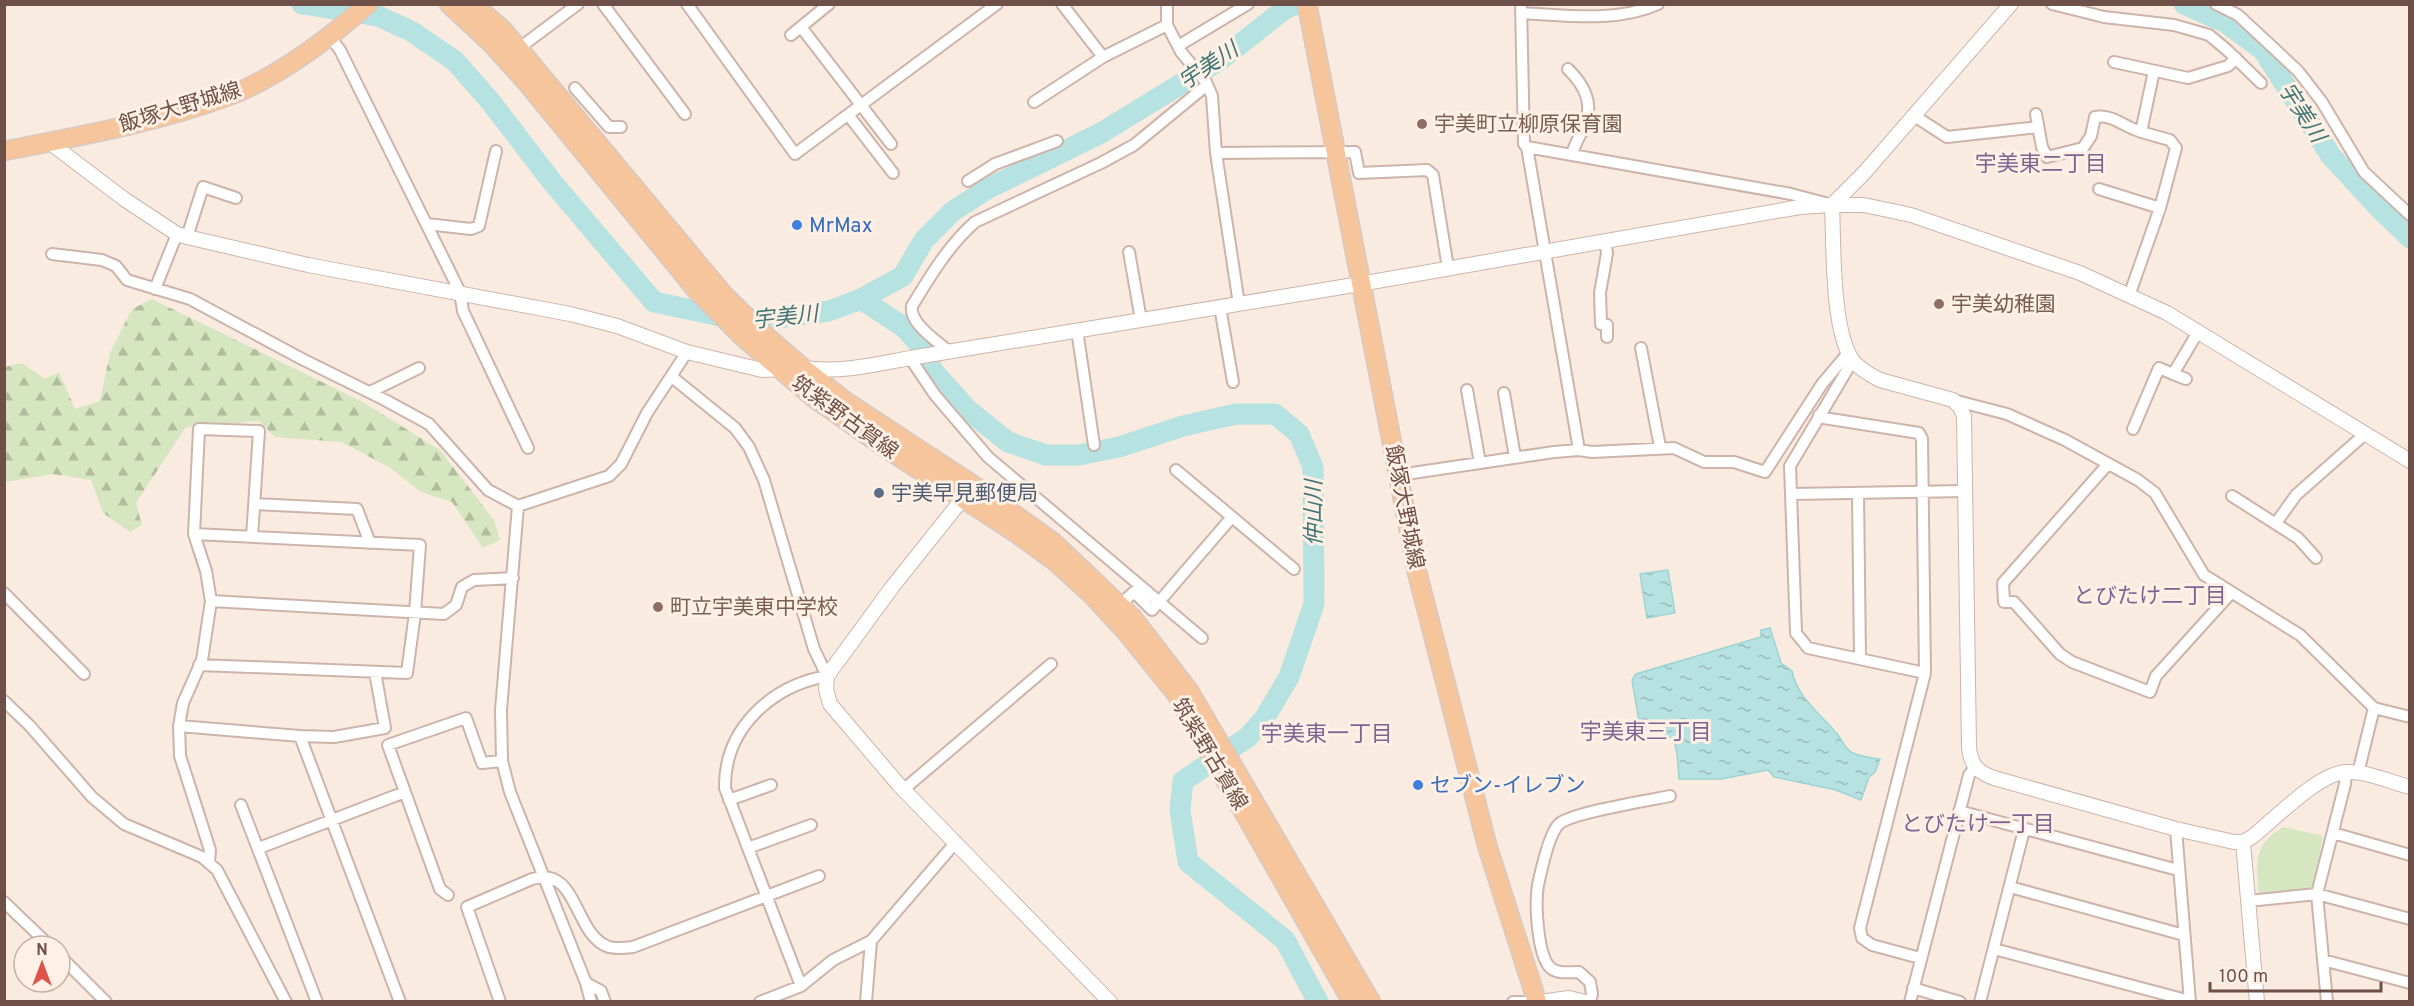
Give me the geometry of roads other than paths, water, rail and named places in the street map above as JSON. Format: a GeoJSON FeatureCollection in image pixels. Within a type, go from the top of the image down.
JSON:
{"type":"FeatureCollection","features":[{"type":"Feature","properties":{"kind":"main road","name":"飯塚大野城線"},"geometry":{"type":"LineString","coordinates":[[4,150],[141,121],[232,95],[265,78],[335,33],[368,4]]}},
{"type":"Feature","properties":{"kind":"main road","name":"筑紫野古賀線"},"geometry":{"type":"LineString","coordinates":[[449,4],[490,42],[528,84],[698,292],[744,338],[814,398],[858,429],[1053,542],[1132,617],[1189,692],[1213,743],[1352,1002]]}},
{"type":"Feature","properties":{"kind":"main road","name":"筑紫野古賀線"},"geometry":{"type":"LineString","coordinates":[[482,7],[724,295],[803,368],[968,491],[1056,562],[1127,633],[1213,743]]}},
{"type":"Feature","properties":{"kind":"main road","name":"飯塚大野城線"},"geometry":{"type":"LineString","coordinates":[[1308,14],[1417,572],[1487,845],[1537,1002]]}},
{"type":"Feature","properties":{"kind":"main road","name":"筑紫野古賀線"},"geometry":{"type":"LineString","coordinates":[[1230,773],[1371,1002]]}},
{"type":"Feature","properties":{"kind":"street"},"geometry":{"type":"LineString","coordinates":[[518,50],[578,4]]}},
{"type":"Feature","properties":{"kind":"street"},"geometry":{"type":"LineString","coordinates":[[603,4],[684,114]]}},
{"type":"Feature","properties":{"kind":"street"},"geometry":{"type":"LineString","coordinates":[[687,4],[795,154],[849,117],[997,4]]}},
{"type":"Feature","properties":{"kind":"street"},"geometry":{"type":"LineString","coordinates":[[791,35],[829,4]]}},
{"type":"Feature","properties":{"kind":"street"},"geometry":{"type":"LineString","coordinates":[[1062,4],[1103,57]]}},
{"type":"Feature","properties":{"kind":"street"},"geometry":{"type":"LineString","coordinates":[[1180,49],[1248,4]]}},
{"type":"Feature","properties":{"kind":"street"},"geometry":{"type":"LineString","coordinates":[[1579,450],[1527,147],[1524,144],[1521,9],[1589,15],[1632,13],[1658,4]]}},
{"type":"Feature","properties":{"kind":"street"},"geometry":{"type":"LineString","coordinates":[[2011,4],[1864,173],[1832,205],[1839,323],[1851,356],[1871,376],[1880,380],[2007,414],[2065,440],[2138,480],[2155,494],[2204,575],[2300,635],[2374,708],[2409,717]]}},
{"type":"Feature","properties":{"kind":"street"},"geometry":{"type":"LineString","coordinates":[[2052,4],[2104,17],[2128,18],[2192,29],[2209,35],[2261,83]]}},
{"type":"Feature","properties":{"kind":"street"},"geometry":{"type":"LineString","coordinates":[[2216,4],[2238,15],[2298,71],[2322,102],[2364,172],[2409,215]]}},
{"type":"Feature","properties":{"kind":"street"},"geometry":{"type":"LineString","coordinates":[[1164,6],[1167,25],[1180,49],[1207,84],[1212,96],[1216,153],[1239,304]]}},
{"type":"Feature","properties":{"kind":"street"},"geometry":{"type":"LineString","coordinates":[[1034,102],[1103,57],[1167,25]]}},
{"type":"Feature","properties":{"kind":"street"},"geometry":{"type":"LineString","coordinates":[[801,27],[891,144]]}},
{"type":"Feature","properties":{"kind":"street"},"geometry":{"type":"LineString","coordinates":[[335,33],[340,50],[460,292],[463,311],[528,448]]}},
{"type":"Feature","properties":{"kind":"street"},"geometry":{"type":"LineString","coordinates":[[2114,62],[2188,78],[2228,66],[2236,58]]}},
{"type":"Feature","properties":{"kind":"street"},"geometry":{"type":"LineString","coordinates":[[1568,69],[1581,82],[1589,102],[1585,125],[1573,148],[1572,155]]}},
{"type":"Feature","properties":{"kind":"street"},"geometry":{"type":"LineString","coordinates":[[2141,132],[2154,71]]}},
{"type":"Feature","properties":{"kind":"street"},"geometry":{"type":"LineString","coordinates":[[946,352],[912,316],[912,306],[943,257],[960,236],[975,222],[1013,200],[1101,163],[1134,145],[1207,84]]}},
{"type":"Feature","properties":{"kind":"street"},"geometry":{"type":"LineString","coordinates":[[564,106],[577,91],[609,128],[621,127]]}},
{"type":"Feature","properties":{"kind":"street"},"geometry":{"type":"LineString","coordinates":[[2036,114],[2042,147],[2047,157],[2083,148],[2091,136],[2095,117],[2108,116],[2141,132],[2170,140],[2176,148],[2160,208],[2129,296]]}},
{"type":"Feature","properties":{"kind":"street"},"geometry":{"type":"LineString","coordinates":[[1913,115],[1947,137],[2038,127]]}},
{"type":"Feature","properties":{"kind":"street"},"geometry":{"type":"LineString","coordinates":[[849,117],[893,173]]}},
{"type":"Feature","properties":{"kind":"street"},"geometry":{"type":"LineString","coordinates":[[968,181],[995,164],[1057,141]]}},
{"type":"Feature","properties":{"kind":"street"},"geometry":{"type":"LineString","coordinates":[[49,142],[124,199],[182,236],[308,265],[558,311],[617,326],[687,352],[762,370],[855,369],[1800,207],[1864,205],[1911,215],[2080,273],[2167,313],[2409,461]]}},
{"type":"Feature","properties":{"kind":"street"},"geometry":{"type":"LineString","coordinates":[[1527,147],[1791,194],[1832,205]]}},
{"type":"Feature","properties":{"kind":"street"},"geometry":{"type":"LineString","coordinates":[[427,224],[471,230],[479,226],[496,151]]}},
{"type":"Feature","properties":{"kind":"street"},"geometry":{"type":"LineString","coordinates":[[1216,153],[1355,152],[1359,173],[1427,170],[1433,175],[1448,268]]}},
{"type":"Feature","properties":{"kind":"street"},"geometry":{"type":"LineString","coordinates":[[155,289],[182,236],[203,187],[236,198]]}},
{"type":"Feature","properties":{"kind":"street"},"geometry":{"type":"LineString","coordinates":[[2098,189],[2160,208]]}},
{"type":"Feature","properties":{"kind":"street"},"geometry":{"type":"LineString","coordinates":[[1605,241],[1607,253],[1600,293],[1601,324],[1606,326],[1608,336]]}},
{"type":"Feature","properties":{"kind":"street"},"geometry":{"type":"LineString","coordinates":[[1129,252],[1141,320]]}},
{"type":"Feature","properties":{"kind":"street"},"geometry":{"type":"LineString","coordinates":[[52,254],[102,260],[116,266],[127,280],[190,299],[302,359],[370,392],[429,424],[488,489],[518,506],[609,476],[621,464],[647,413],[687,352]]}},
{"type":"Feature","properties":{"kind":"street"},"geometry":{"type":"LineString","coordinates":[[1220,307],[1233,382]]}},
{"type":"Feature","properties":{"kind":"street"},"geometry":{"type":"LineString","coordinates":[[1077,330],[1094,444]]}},
{"type":"Feature","properties":{"kind":"street"},"geometry":{"type":"LineString","coordinates":[[2173,374],[2198,332]]}},
{"type":"Feature","properties":{"kind":"street"},"geometry":{"type":"LineString","coordinates":[[1641,348],[1660,447]]}},
{"type":"Feature","properties":{"kind":"street"},"geometry":{"type":"LineString","coordinates":[[1851,356],[1790,466],[1796,633],[1808,648],[1925,674]]}},
{"type":"Feature","properties":{"kind":"street"},"geometry":{"type":"LineString","coordinates":[[1399,475],[1579,450],[1592,453],[1660,447],[1674,448],[1704,462],[1734,462],[1766,472],[1822,384],[1851,356]]}},
{"type":"Feature","properties":{"kind":"street"},"geometry":{"type":"LineString","coordinates":[[910,358],[935,395],[988,457],[1202,638]]}},
{"type":"Feature","properties":{"kind":"street"},"geometry":{"type":"LineString","coordinates":[[370,392],[419,368]]}},
{"type":"Feature","properties":{"kind":"street"},"geometry":{"type":"LineString","coordinates":[[2133,429],[2159,368],[2186,379]]}},
{"type":"Feature","properties":{"kind":"street"},"geometry":{"type":"LineString","coordinates":[[672,377],[735,428],[749,447],[764,480],[814,649],[827,676],[826,689],[830,704],[903,790],[1110,1002]]}},
{"type":"Feature","properties":{"kind":"street"},"geometry":{"type":"LineString","coordinates":[[1467,390],[1480,463]]}},
{"type":"Feature","properties":{"kind":"street"},"geometry":{"type":"LineString","coordinates":[[1504,393],[1515,458]]}},
{"type":"Feature","properties":{"kind":"street"},"geometry":{"type":"LineString","coordinates":[[1953,400],[1964,416],[1969,746],[1975,767],[1983,774],[2176,829],[2222,840],[2243,842],[2324,779],[2352,773],[2409,787]]}},
{"type":"Feature","properties":{"kind":"street"},"geometry":{"type":"LineString","coordinates":[[1819,415],[1824,418],[1919,433],[1922,439],[1925,674],[1860,928],[1862,938],[1872,945],[1920,958]]}},
{"type":"Feature","properties":{"kind":"street"},"geometry":{"type":"LineString","coordinates":[[209,862],[210,850],[180,756],[179,726],[183,703],[202,660],[211,601],[206,571],[194,534],[199,429],[259,431],[252,537]]}},
{"type":"Feature","properties":{"kind":"street"},"geometry":{"type":"LineString","coordinates":[[2276,524],[2296,495],[2365,434]]}},
{"type":"Feature","properties":{"kind":"street"},"geometry":{"type":"LineString","coordinates":[[2108,464],[2002,583],[2004,602],[2014,602],[2060,654],[2072,662],[2150,692],[2156,676],[2231,593]]}},
{"type":"Feature","properties":{"kind":"street"},"geometry":{"type":"LineString","coordinates":[[1176,470],[1294,569]]}},
{"type":"Feature","properties":{"kind":"street"},"geometry":{"type":"LineString","coordinates":[[801,986],[725,788],[724,773],[732,746],[745,723],[766,701],[806,680],[827,676],[893,586],[968,491]]}},
{"type":"Feature","properties":{"kind":"street"},"geometry":{"type":"LineString","coordinates":[[1791,494],[1966,491]]}},
{"type":"Feature","properties":{"kind":"street"},"geometry":{"type":"LineString","coordinates":[[1858,493],[1860,659]]}},
{"type":"Feature","properties":{"kind":"street"},"geometry":{"type":"LineString","coordinates":[[2232,496],[2298,538],[2316,558]]}},
{"type":"Feature","properties":{"kind":"street"},"geometry":{"type":"LineString","coordinates":[[254,504],[357,509],[370,543]]}},
{"type":"Feature","properties":{"kind":"street"},"geometry":{"type":"LineString","coordinates":[[518,506],[501,710],[502,761],[510,792],[586,983],[591,1002]]}},
{"type":"Feature","properties":{"kind":"street"},"geometry":{"type":"LineString","coordinates":[[1120,605],[1134,592],[1152,610],[1232,517]]}},
{"type":"Feature","properties":{"kind":"street"},"geometry":{"type":"LineString","coordinates":[[194,534],[420,545],[416,613],[406,674],[199,664]]}},
{"type":"Feature","properties":{"kind":"street"},"geometry":{"type":"LineString","coordinates":[[211,601],[444,614],[456,605],[462,587],[474,580],[513,578]]}},
{"type":"Feature","properties":{"kind":"street"},"geometry":{"type":"LineString","coordinates":[[4,593],[84,674]]}},
{"type":"Feature","properties":{"kind":"street"},"geometry":{"type":"LineString","coordinates":[[903,790],[1051,664]]}},
{"type":"Feature","properties":{"kind":"street"},"geometry":{"type":"LineString","coordinates":[[179,726],[334,737],[385,728],[375,672]]}},
{"type":"Feature","properties":{"kind":"street"},"geometry":{"type":"LineString","coordinates":[[4,701],[30,726],[92,797],[124,824],[180,847],[209,862],[226,884],[286,1002]]}},
{"type":"Feature","properties":{"kind":"street"},"geometry":{"type":"LineString","coordinates":[[2326,1002],[2317,894],[2333,832],[2374,708]]}},
{"type":"Feature","properties":{"kind":"street"},"geometry":{"type":"LineString","coordinates":[[448,895],[440,889],[388,745],[466,717],[482,763],[502,761]]}},
{"type":"Feature","properties":{"kind":"street"},"geometry":{"type":"LineString","coordinates":[[300,736],[400,1002]]}},
{"type":"Feature","properties":{"kind":"street"},"geometry":{"type":"LineString","coordinates":[[1910,1002],[1959,811],[1969,775],[1975,767]]}},
{"type":"Feature","properties":{"kind":"street"},"geometry":{"type":"LineString","coordinates":[[729,800],[771,785]]}},
{"type":"Feature","properties":{"kind":"street"},"geometry":{"type":"LineString","coordinates":[[259,848],[405,792]]}},
{"type":"Feature","properties":{"kind":"street"},"geometry":{"type":"LineString","coordinates":[[1590,1002],[1592,994],[1590,982],[1579,972],[1561,972],[1551,969],[1542,955],[1538,887],[1553,832],[1560,822],[1613,807],[1670,796]]}},
{"type":"Feature","properties":{"kind":"street"},"geometry":{"type":"LineString","coordinates":[[241,805],[317,1002]]}},
{"type":"Feature","properties":{"kind":"street"},"geometry":{"type":"LineString","coordinates":[[1959,811],[2178,870]]}},
{"type":"Feature","properties":{"kind":"street"},"geometry":{"type":"LineString","coordinates":[[748,848],[811,825]]}},
{"type":"Feature","properties":{"kind":"street"},"geometry":{"type":"LineString","coordinates":[[1994,949],[2190,1001],[2176,829]]}},
{"type":"Feature","properties":{"kind":"street"},"geometry":{"type":"LineString","coordinates":[[1980,1002],[2024,830]]}},
{"type":"Feature","properties":{"kind":"street"},"geometry":{"type":"LineString","coordinates":[[2333,832],[2409,855]]}},
{"type":"Feature","properties":{"kind":"street"},"geometry":{"type":"LineString","coordinates":[[760,1002],[801,986],[833,960],[871,940],[956,842]]}},
{"type":"Feature","properties":{"kind":"street"},"geometry":{"type":"LineString","coordinates":[[2243,842],[2257,1002]]}},
{"type":"Feature","properties":{"kind":"street"},"geometry":{"type":"LineString","coordinates":[[500,1002],[467,907],[543,875],[557,879],[564,887],[589,932],[609,946],[618,948],[633,947],[819,876]]}},
{"type":"Feature","properties":{"kind":"street"},"geometry":{"type":"LineString","coordinates":[[2010,887],[2184,935]]}},
{"type":"Feature","properties":{"kind":"street"},"geometry":{"type":"LineString","coordinates":[[2248,901],[2317,894],[2409,919]]}},
{"type":"Feature","properties":{"kind":"street"},"geometry":{"type":"LineString","coordinates":[[4,902],[37,934]]}},
{"type":"Feature","properties":{"kind":"street"},"geometry":{"type":"LineString","coordinates":[[866,1002],[871,940]]}},
{"type":"Feature","properties":{"kind":"street"},"geometry":{"type":"LineString","coordinates":[[2323,960],[2409,983]]}},
{"type":"Feature","properties":{"kind":"street"},"geometry":{"type":"LineString","coordinates":[[72,968],[106,1002]]}},
{"type":"Feature","properties":{"kind":"street"},"geometry":{"type":"LineString","coordinates":[[586,983],[601,991],[605,1002]]}},
{"type":"Feature","properties":{"kind":"street"},"geometry":{"type":"LineString","coordinates":[[1913,988],[1960,1002]]}},
{"type":"Feature","properties":{"kind":"street"},"geometry":{"type":"LineString","coordinates":[[1513,1002],[1569,998],[1585,1002]]}},
{"type":"Feature","properties":{"kind":"water"},"geometry":{"type":"Polygon","coordinates":[[[1668,570],[1675,613],[1647,618],[1640,574],[1668,570]]]}},
{"type":"Feature","properties":{"kind":"water"},"geometry":{"type":"Polygon","coordinates":[[[1770,628],[1781,663],[1792,671],[1799,690],[1811,706],[1850,751],[1880,759],[1875,772],[1869,777],[1861,800],[1836,790],[1774,777],[1768,770],[1721,779],[1679,779],[1676,747],[1673,741],[1662,731],[1639,721],[1632,680],[1636,674],[1761,637],[1761,630],[1770,628]]]}},
{"type":"Feature","properties":{"kind":"waterway","name":"宇美川"},"geometry":{"type":"LineString","coordinates":[[302,4],[378,16],[411,31],[455,61],[490,101],[553,183],[654,302],[749,322],[829,311],[861,299],[903,276],[924,240],[953,211],[989,188],[1101,133],[1220,60],[1286,8],[1298,4]]}},
{"type":"Feature","properties":{"kind":"waterway","name":"宇美川"},"geometry":{"type":"LineString","coordinates":[[2184,4],[2226,23],[2263,50],[2331,156],[2410,238]]}},
{"type":"Feature","properties":{"kind":"waterway","name":"仲山川"},"geometry":{"type":"LineString","coordinates":[[861,299],[905,328],[919,344],[934,372],[968,410],[1008,442],[1046,455],[1079,455],[1119,447],[1183,426],[1236,414],[1275,414],[1299,434],[1313,467],[1314,604],[1289,677],[1264,719],[1248,737],[1183,781],[1180,810],[1188,862],[1285,940],[1318,1002]]}},
{"type":"Feature","properties":{"kind":"place","name":"宇美町立柳原保育園"},"geometry":{"type":"Point","coordinates":[1422,124]}},
{"type":"Feature","properties":{"kind":"place","name":"MrMax"},"geometry":{"type":"Point","coordinates":[797,225]}},
{"type":"Feature","properties":{"kind":"place","name":"宇美幼稚園"},"geometry":{"type":"Point","coordinates":[1939,304]}},
{"type":"Feature","properties":{"kind":"place","name":"宇美早見郵便局"},"geometry":{"type":"Point","coordinates":[879,493]}},
{"type":"Feature","properties":{"kind":"place","name":"町立宇美東中学校"},"geometry":{"type":"Point","coordinates":[658,607]}},
{"type":"Feature","properties":{"kind":"place","name":"セブン-イレブン"},"geometry":{"type":"Point","coordinates":[1418,785]}},
{"type":"Feature","properties":{"kind":"district","name":"宇美東二丁目"},"geometry":{"type":"Point","coordinates":[2041,163]}},
{"type":"Feature","properties":{"kind":"district","name":"とびたけ二丁目"},"geometry":{"type":"Point","coordinates":[2150,595]}},
{"type":"Feature","properties":{"kind":"district","name":"宇美東三丁目"},"geometry":{"type":"Point","coordinates":[1646,731]}},
{"type":"Feature","properties":{"kind":"district","name":"宇美東一丁目"},"geometry":{"type":"Point","coordinates":[1327,733]}},
{"type":"Feature","properties":{"kind":"district","name":"とびたけ一丁目"},"geometry":{"type":"Point","coordinates":[1978,823]}}]}
